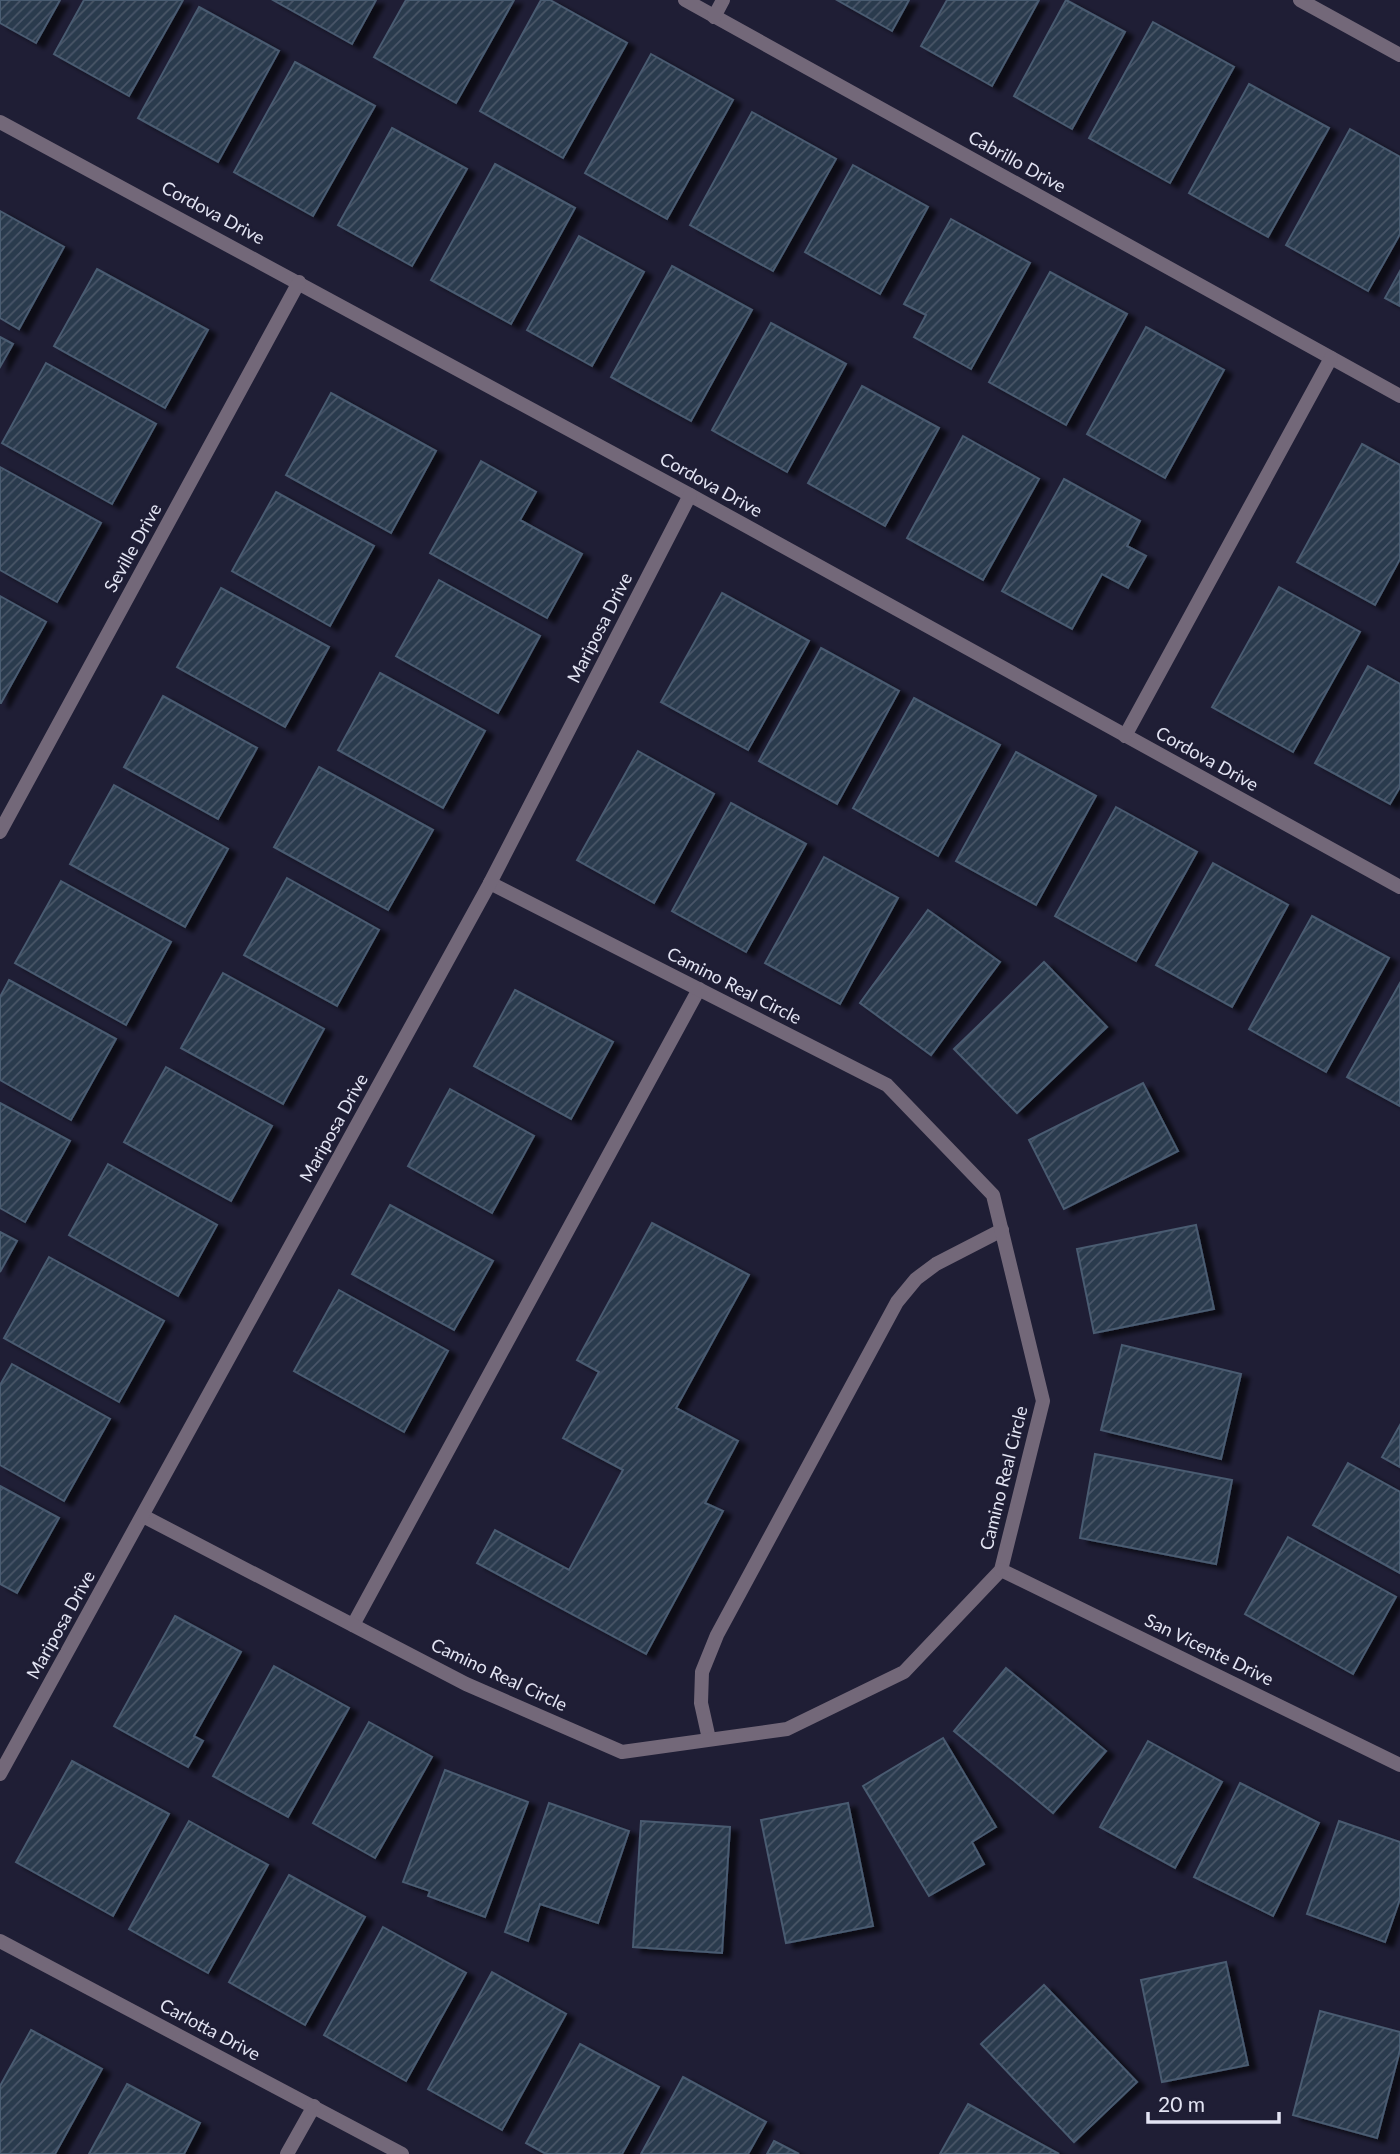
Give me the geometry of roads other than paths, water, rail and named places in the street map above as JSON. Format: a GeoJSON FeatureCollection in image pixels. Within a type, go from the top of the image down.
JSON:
{"type":"FeatureCollection","features":[{"type":"Feature","properties":{"kind":"street","name":"Cabrillo Drive"},"geometry":{"type":"LineString","coordinates":[[685,0],[1400,396]]}},
{"type":"Feature","properties":{"kind":"street"},"geometry":{"type":"LineString","coordinates":[[714,17],[723,0]]}},
{"type":"Feature","properties":{"kind":"street"},"geometry":{"type":"LineString","coordinates":[[1300,0],[1400,55]]}},
{"type":"Feature","properties":{"kind":"street","name":"Cordova Drive"},"geometry":{"type":"LineString","coordinates":[[0,122],[690,495],[1400,887]]}},
{"type":"Feature","properties":{"kind":"street","name":"Seville Drive"},"geometry":{"type":"LineString","coordinates":[[0,832],[299,282]]}},
{"type":"Feature","properties":{"kind":"street"},"geometry":{"type":"LineString","coordinates":[[1125,736],[1331,359]]}},
{"type":"Feature","properties":{"kind":"street","name":"Mariposa Drive"},"geometry":{"type":"LineString","coordinates":[[0,1774],[490,883],[690,495]]}},
{"type":"Feature","properties":{"kind":"street","name":"Camino Real Circle"},"geometry":{"type":"LineString","coordinates":[[143,1516],[466,1684],[622,1752],[787,1729],[904,1672],[1001,1570],[1043,1401],[993,1195],[887,1085],[490,883]]}},
{"type":"Feature","properties":{"kind":"street"},"geometry":{"type":"LineString","coordinates":[[353,1625],[699,989]]}},
{"type":"Feature","properties":{"kind":"street"},"geometry":{"type":"LineString","coordinates":[[709,1740],[701,1703],[702,1672],[717,1635],[897,1302],[916,1279],[936,1264],[1002,1230]]}},
{"type":"Feature","properties":{"kind":"street","name":"San Vicente Drive"},"geometry":{"type":"LineString","coordinates":[[1001,1570],[1400,1765]]}},
{"type":"Feature","properties":{"kind":"street","name":"Carlotta Drive"},"geometry":{"type":"LineString","coordinates":[[0,1941],[402,2154]]}},
{"type":"Feature","properties":{"kind":"street"},"geometry":{"type":"LineString","coordinates":[[287,2154],[314,2106]]}}]}
